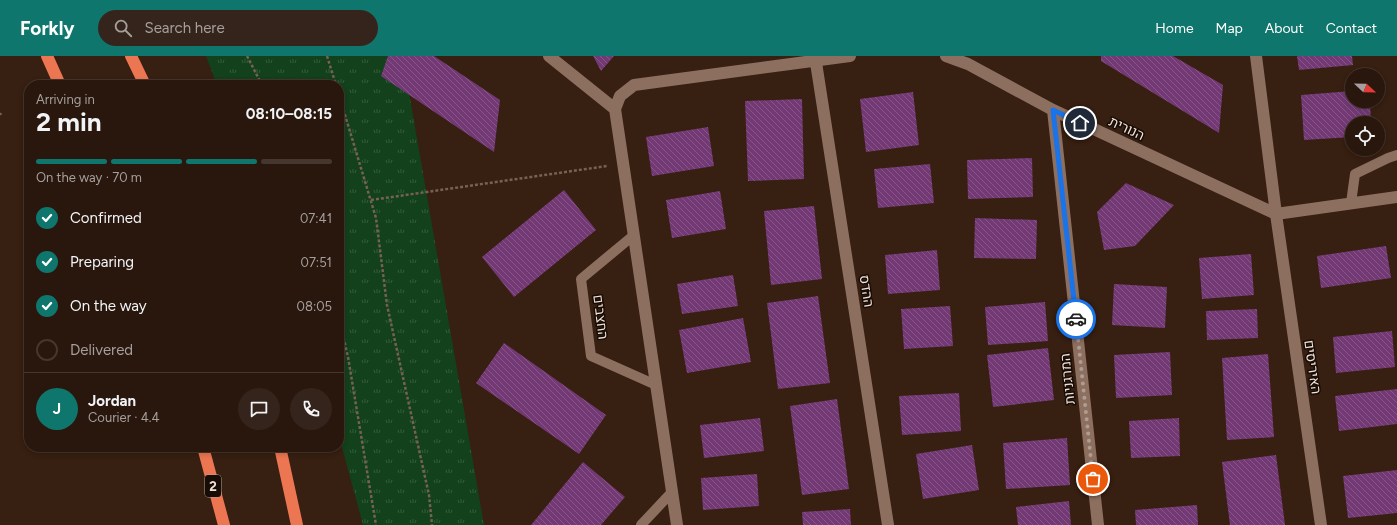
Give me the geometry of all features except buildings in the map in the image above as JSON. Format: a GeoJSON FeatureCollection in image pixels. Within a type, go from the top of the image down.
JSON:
{"type":"FeatureCollection","features":[{"type":"Feature","properties":{"kind":"highway"},"geometry":{"type":"LineString","coordinates":[[47,56],[58,80]]}},
{"type":"Feature","properties":{"kind":"highway"},"geometry":{"type":"LineString","coordinates":[[130,56],[142,80]]}},
{"type":"Feature","properties":{"kind":"highway","name":"2"},"geometry":{"type":"LineString","coordinates":[[204,452],[224,525]]}},
{"type":"Feature","properties":{"kind":"highway"},"geometry":{"type":"LineString","coordinates":[[281,452],[296,525]]}},
{"type":"Feature","properties":{"kind":"street"},"geometry":{"type":"LineString","coordinates":[[549,56],[615,109]]}},
{"type":"Feature","properties":{"kind":"street"},"geometry":{"type":"LineString","coordinates":[[676,525],[615,109],[620,96],[634,85],[815,59],[850,56]]}},
{"type":"Feature","properties":{"kind":"street","name":"הנורית"},"geometry":{"type":"LineString","coordinates":[[946,56],[968,64],[1053,110],[1276,214]]}},
{"type":"Feature","properties":{"kind":"street"},"geometry":{"type":"LineString","coordinates":[[1256,56],[1276,214],[1397,197]]}},
{"type":"Feature","properties":{"kind":"street","name":"ההדס"},"geometry":{"type":"LineString","coordinates":[[815,59],[888,525]]}},
{"type":"Feature","properties":{"kind":"street","name":"המרגניות"},"geometry":{"type":"LineString","coordinates":[[1053,110],[1098,525]]}},
{"type":"Feature","properties":{"kind":"street","name":"האיריסים"},"geometry":{"type":"LineString","coordinates":[[1276,214],[1321,525]]}},
{"type":"Feature","properties":{"kind":"lane"},"geometry":{"type":"LineString","coordinates":[[1351,203],[1355,174],[1397,155]]}},
{"type":"Feature","properties":{"kind":"lane","name":"החצבים"},"geometry":{"type":"LineString","coordinates":[[634,235],[581,279],[591,356],[656,386]]}},
{"type":"Feature","properties":{"kind":"lane"},"geometry":{"type":"LineString","coordinates":[[640,525],[672,492]]}},
{"type":"Feature","properties":{"kind":"path"},"geometry":{"type":"LineString","coordinates":[[247,56],[259,80]]}},
{"type":"Feature","properties":{"kind":"path"},"geometry":{"type":"LineString","coordinates":[[327,56],[334,80]]}},
{"type":"Feature","properties":{"kind":"path"},"geometry":{"type":"LineString","coordinates":[[344,111],[376,218],[387,305],[429,495],[432,525]]}},
{"type":"Feature","properties":{"kind":"path"},"geometry":{"type":"LineString","coordinates":[[371,200],[623,164]]}},
{"type":"Feature","properties":{"kind":"path"},"geometry":{"type":"LineString","coordinates":[[344,339],[376,525]]}},
{"type":"Feature","properties":{"kind":"green space"},"geometry":{"type":"Polygon","coordinates":[[[206,56],[404,56],[407,81],[484,525],[363,525],[343,452],[344,80],[215,80],[206,56]]]}},
{"type":"Feature","properties":{"kind":"way so far"},"geometry":{"type":"LineString","coordinates":[[1076,319],[1093,479]]}},
{"type":"Feature","properties":{"kind":"route"},"geometry":{"type":"LineString","coordinates":[[1076,319],[1053,110],[1080,123]]}}]}
